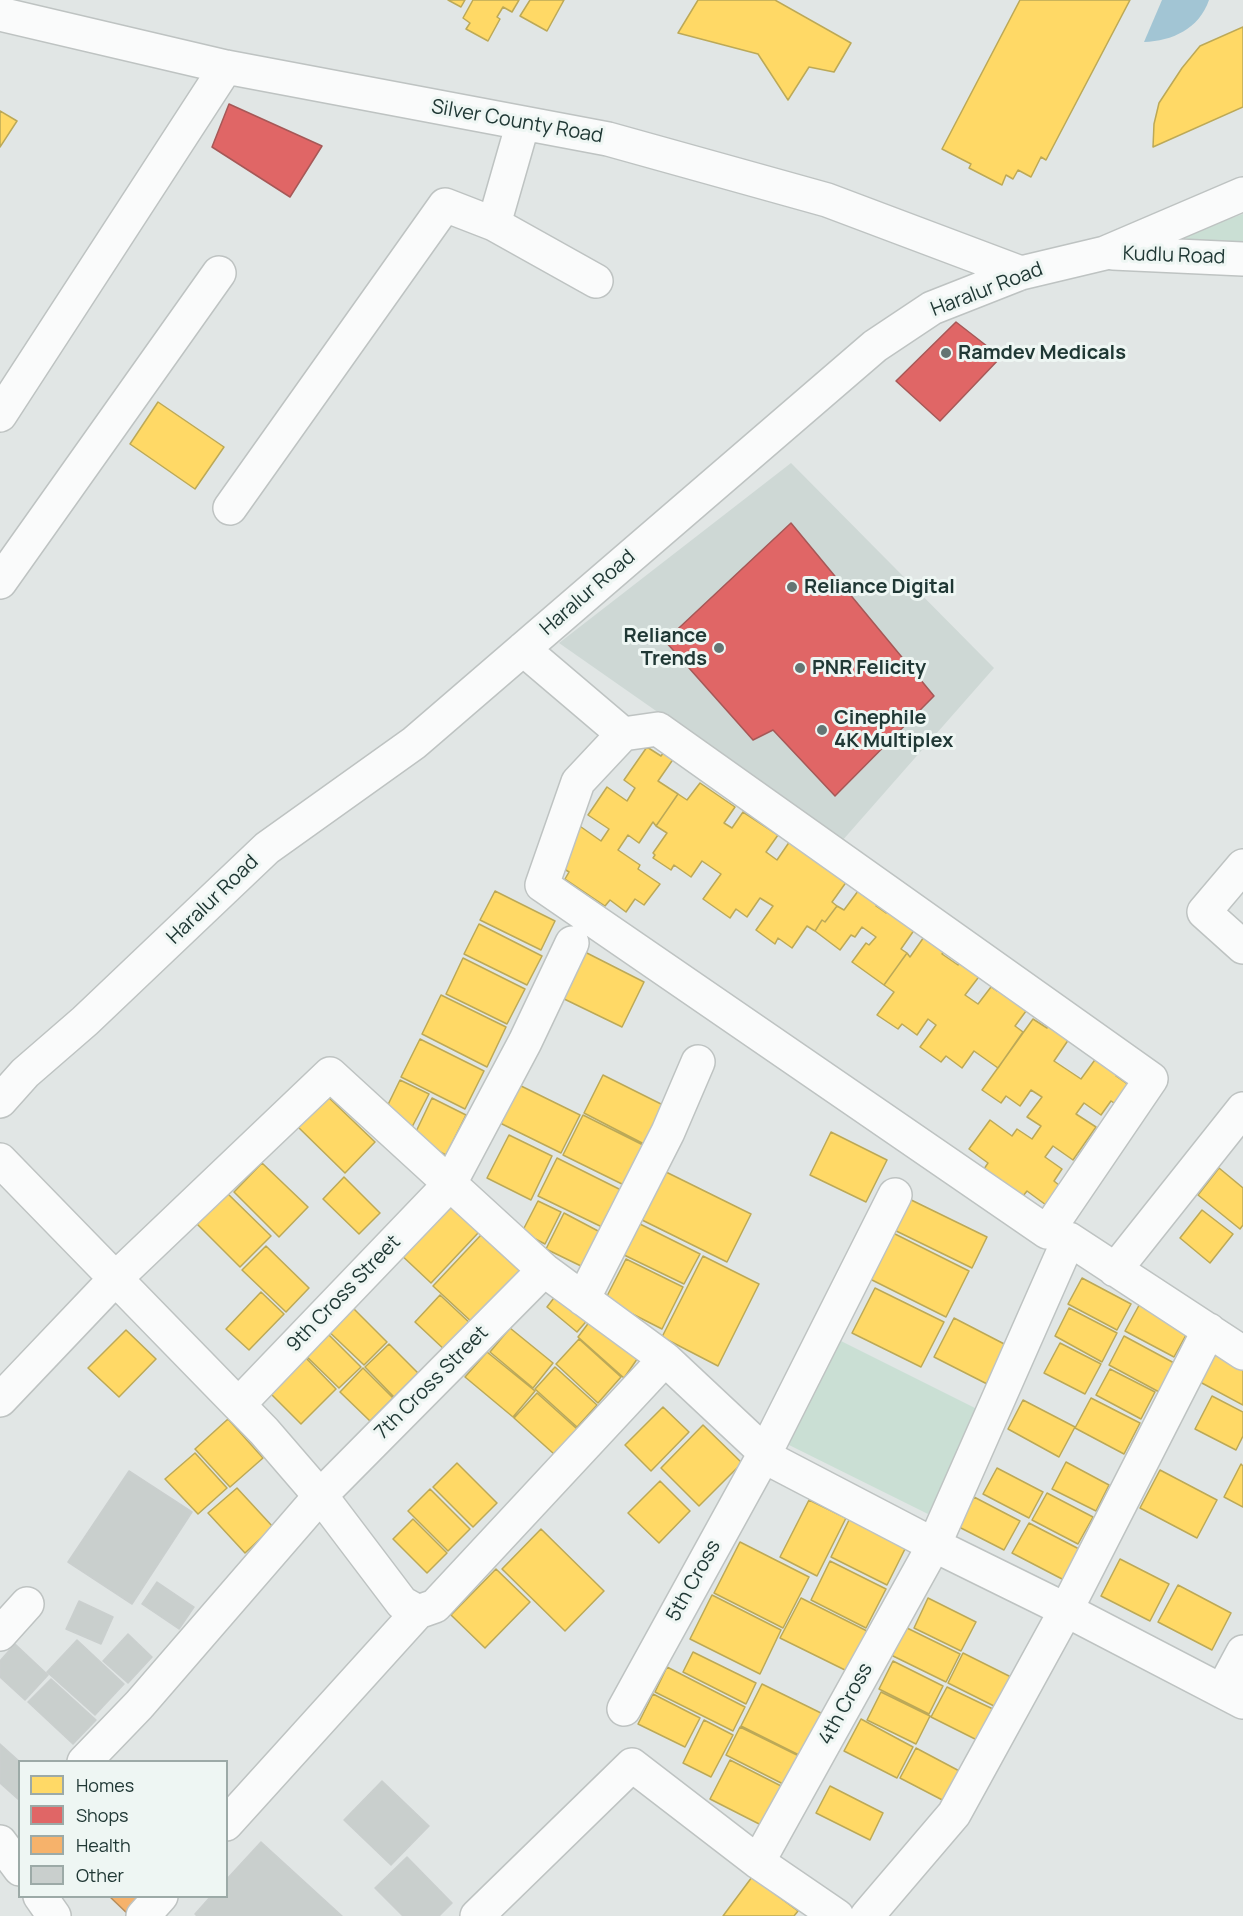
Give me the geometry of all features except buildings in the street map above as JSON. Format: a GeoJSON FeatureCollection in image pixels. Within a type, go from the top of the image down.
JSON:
{"type":"FeatureCollection","features":[{"type":"Feature","properties":{"kind":"street","name":"Silver County Road"},"geometry":{"type":"LineString","coordinates":[[0,14],[226,67],[608,139],[820,198],[1021,273]]}},
{"type":"Feature","properties":{"kind":"street"},"geometry":{"type":"LineString","coordinates":[[0,415],[226,67]]}},
{"type":"Feature","properties":{"kind":"street"},"geometry":{"type":"LineString","coordinates":[[494,224],[523,123]]}},
{"type":"Feature","properties":{"kind":"street","name":"Haralur Road"},"geometry":{"type":"LineString","coordinates":[[0,1101],[25,1073],[85,1021],[267,848],[414,743],[875,346],[932,308],[1021,273],[1105,253],[1243,194]]}},
{"type":"Feature","properties":{"kind":"street"},"geometry":{"type":"LineString","coordinates":[[230,508],[445,205],[494,224],[596,281]]}},
{"type":"Feature","properties":{"kind":"street","name":"Kudlu Road"},"geometry":{"type":"LineString","coordinates":[[1105,253],[1243,259]]}},
{"type":"Feature","properties":{"kind":"street"},"geometry":{"type":"LineString","coordinates":[[0,582],[219,273]]}},
{"type":"Feature","properties":{"kind":"street"},"geometry":{"type":"LineString","coordinates":[[523,649],[623,734],[657,729],[1151,1079],[1047,1232],[542,885],[578,782],[623,734]]}},
{"type":"Feature","properties":{"kind":"street"},"geometry":{"type":"LineString","coordinates":[[1243,866],[1204,912],[1243,947]]}},
{"type":"Feature","properties":{"kind":"street","name":"9th Cross Street"},"geometry":{"type":"LineString","coordinates":[[239,1404],[449,1185],[525,1042],[572,943]]}},
{"type":"Feature","properties":{"kind":"street"},"geometry":{"type":"LineString","coordinates":[[583,1299],[668,1132],[698,1062]]}},
{"type":"Feature","properties":{"kind":"street"},"geometry":{"type":"LineString","coordinates":[[0,1400],[116,1278],[330,1074],[544,1270],[665,1359],[776,1462],[1232,1696],[1243,1652]]}},
{"type":"Feature","properties":{"kind":"street"},"geometry":{"type":"LineString","coordinates":[[1242,1350],[1116,1270],[1243,1109]]}},
{"type":"Feature","properties":{"kind":"street"},"geometry":{"type":"LineString","coordinates":[[0,1160],[239,1404],[320,1496],[402,1604],[418,1612]]}},
{"type":"Feature","properties":{"kind":"street","name":"5th Cross"},"geometry":{"type":"LineString","coordinates":[[624,1709],[765,1453],[895,1195]]}},
{"type":"Feature","properties":{"kind":"street","name":"4th Cross"},"geometry":{"type":"LineString","coordinates":[[758,1862],[934,1545],[1069,1239],[1116,1270]]}},
{"type":"Feature","properties":{"kind":"street","name":"7th Cross Street"},"geometry":{"type":"LineString","coordinates":[[85,1760],[139,1705],[320,1496],[544,1270]]}},
{"type":"Feature","properties":{"kind":"street"},"geometry":{"type":"LineString","coordinates":[[867,1916],[954,1814],[1066,1610],[1209,1330]]}},
{"type":"Feature","properties":{"kind":"street"},"geometry":{"type":"LineString","coordinates":[[228,1822],[418,1612],[435,1606],[665,1359]]}},
{"type":"Feature","properties":{"kind":"street"},"geometry":{"type":"LineString","coordinates":[[0,1634],[27,1604]]}},
{"type":"Feature","properties":{"kind":"street"},"geometry":{"type":"LineString","coordinates":[[477,1916],[632,1765],[758,1862],[837,1916]]}},
{"type":"Feature","properties":{"kind":"street"},"geometry":{"type":"LineString","coordinates":[[41,1898],[54,1916]]}},
{"type":"Feature","properties":{"kind":"street"},"geometry":{"type":"LineString","coordinates":[[143,1916],[159,1898]]}},
{"type":"Feature","properties":{"kind":"shaded area"},"geometry":{"type":"Polygon","coordinates":[[[791,463],[994,668],[842,841],[559,643],[791,463]]]}},
{"type":"Feature","properties":{"kind":"green space"},"geometry":{"type":"Polygon","coordinates":[[[1243,214],[1243,248],[1171,239],[1243,214]]]}},
{"type":"Feature","properties":{"kind":"green space"},"geometry":{"type":"Polygon","coordinates":[[[837,1339],[979,1410],[928,1514],[785,1443],[837,1339]]]}},
{"type":"Feature","properties":{"kind":"water"},"geometry":{"type":"Polygon","coordinates":[[[1162,0],[1209,0],[1199,19],[1183,32],[1165,39],[1144,42],[1162,0]]]}},
{"type":"Feature","properties":{"kind":"place","name":"Ramdev Medicals"},"geometry":{"type":"Point","coordinates":[946,353]}},
{"type":"Feature","properties":{"kind":"place","name":"Reliance Digital"},"geometry":{"type":"Point","coordinates":[792,587]}},
{"type":"Feature","properties":{"kind":"place","name":"Reliance Trends"},"geometry":{"type":"Point","coordinates":[719,648]}},
{"type":"Feature","properties":{"kind":"place","name":"PNR Felicity"},"geometry":{"type":"Point","coordinates":[800,668]}},
{"type":"Feature","properties":{"kind":"place","name":"Cinephile 4K Multiplex"},"geometry":{"type":"Point","coordinates":[822,730]}}]}
